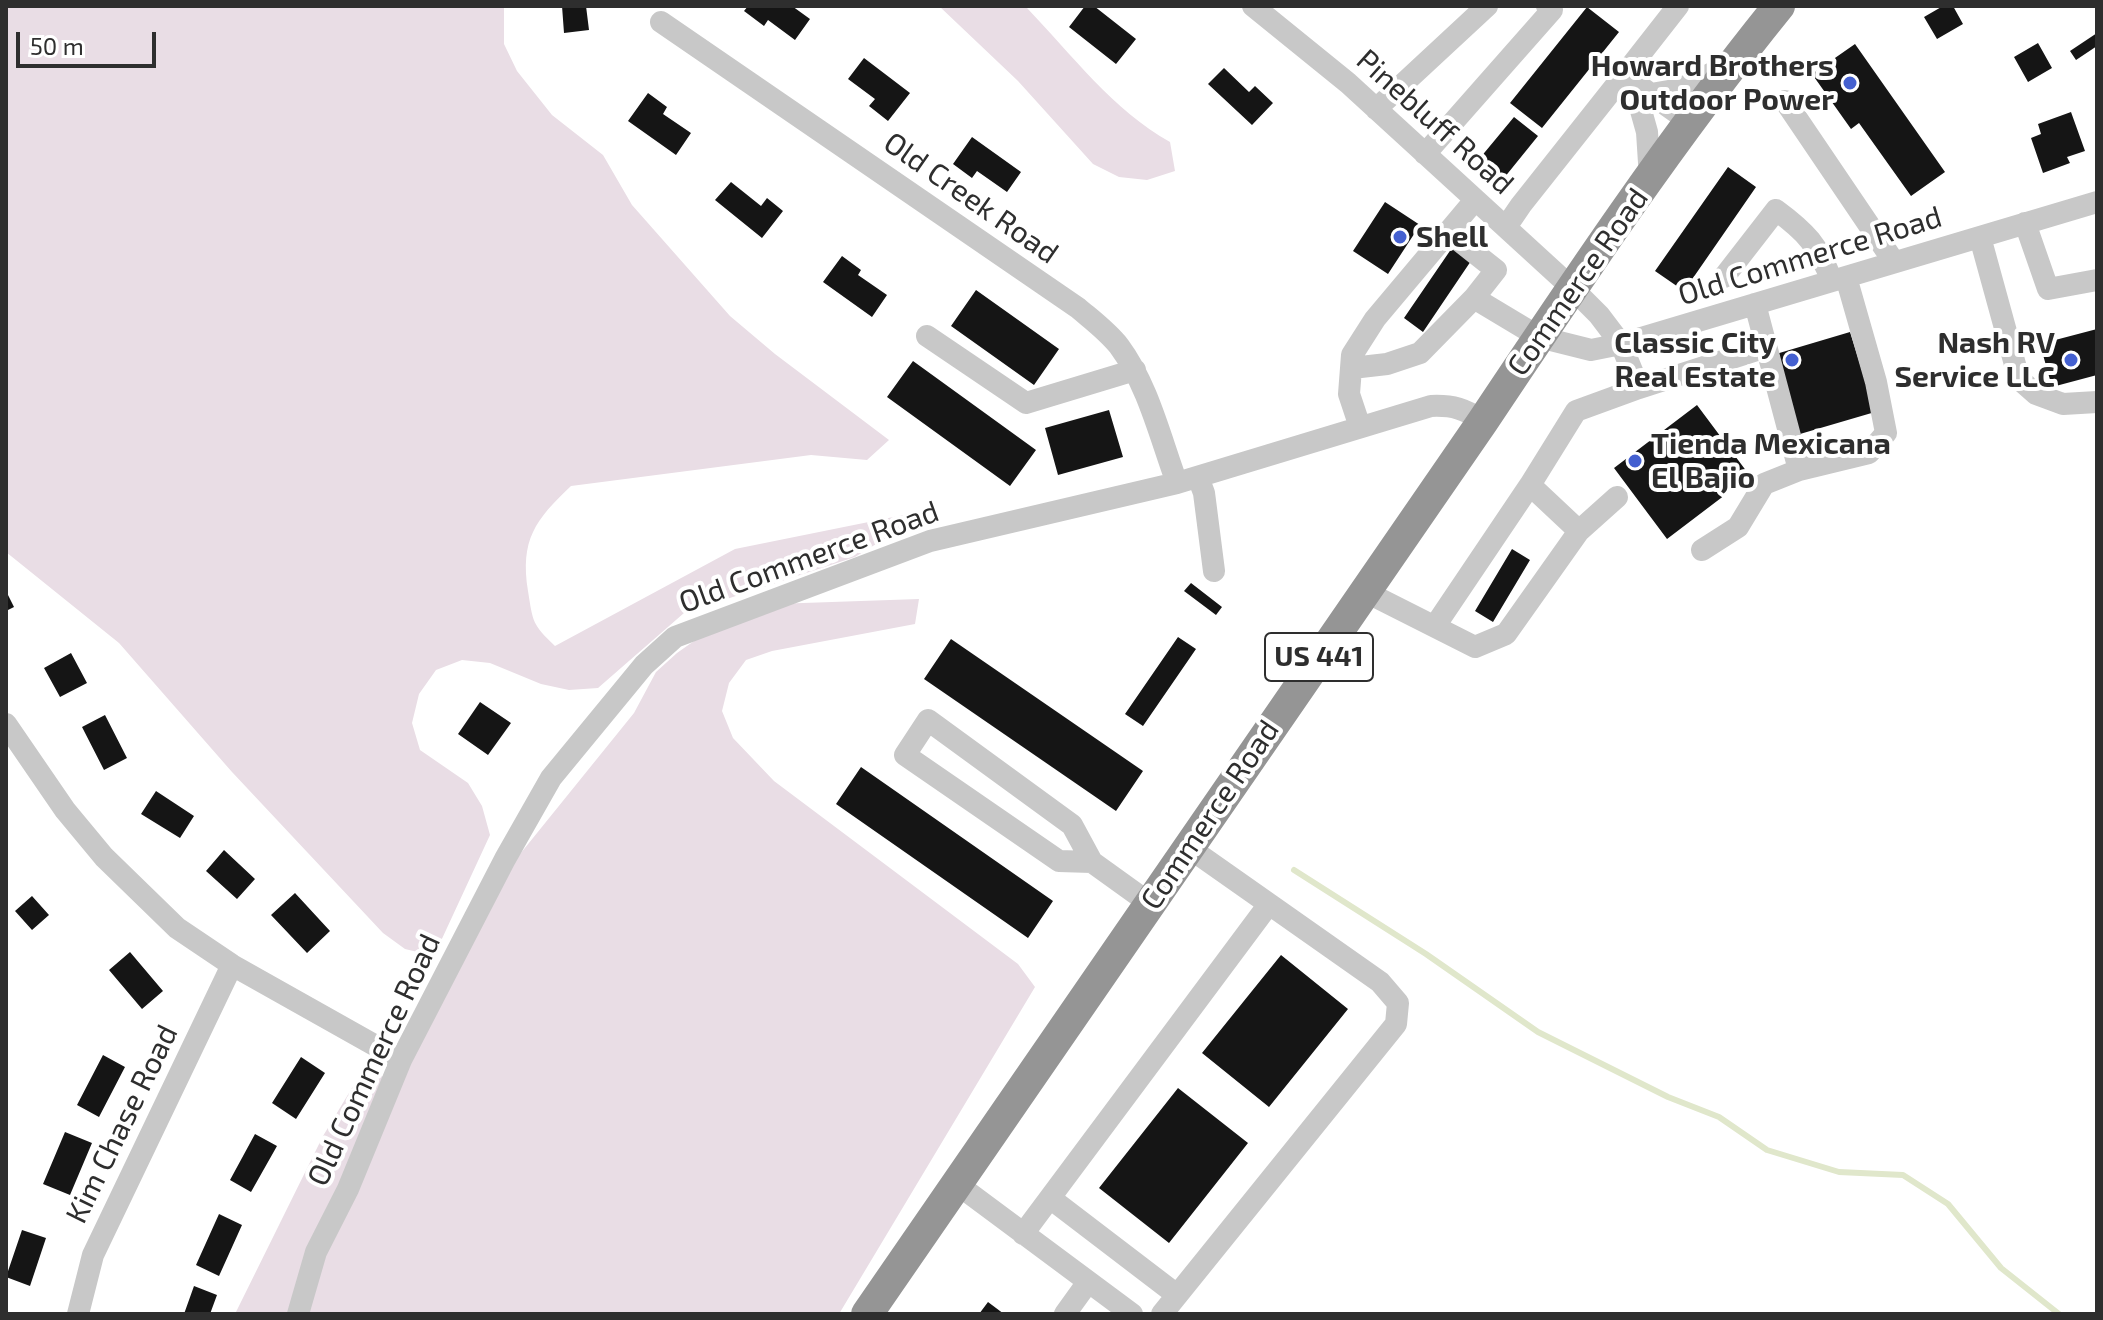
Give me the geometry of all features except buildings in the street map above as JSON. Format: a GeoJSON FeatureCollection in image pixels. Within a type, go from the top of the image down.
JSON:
{"type":"FeatureCollection","features":[{"type":"Feature","properties":{"kind":"highway","name":"Commerce Road"},"geometry":{"type":"LineString","coordinates":[[867,1314],[1572,288],[1734,61],[1779,6]]}},
{"type":"Feature","properties":{"kind":"street","name":"Pinebluff Road"},"geometry":{"type":"LineString","coordinates":[[1253,6],[1376,109],[1572,288],[1599,315],[1621,344],[1639,388]]}},
{"type":"Feature","properties":{"kind":"street"},"geometry":{"type":"LineString","coordinates":[[1376,109],[1487,6]]}},
{"type":"Feature","properties":{"kind":"street"},"geometry":{"type":"LineString","coordinates":[[1425,154],[1552,10],[1547,6]]}},
{"type":"Feature","properties":{"kind":"street"},"geometry":{"type":"LineString","coordinates":[[1506,227],[1521,205],[1636,84],[1678,6]]}},
{"type":"Feature","properties":{"kind":"street","name":"Old Creek Road"},"geometry":{"type":"LineString","coordinates":[[661,22],[1078,308],[1117,344],[1135,370],[1187,480],[1204,493],[1214,571]]}},
{"type":"Feature","properties":{"kind":"street"},"geometry":{"type":"LineString","coordinates":[[1636,84],[1680,89],[1734,61]]}},
{"type":"Feature","properties":{"kind":"street"},"geometry":{"type":"LineString","coordinates":[[1636,84],[1690,122]]}},
{"type":"Feature","properties":{"kind":"street"},"geometry":{"type":"LineString","coordinates":[[1636,84],[1647,132],[1650,178]]}},
{"type":"Feature","properties":{"kind":"street"},"geometry":{"type":"LineString","coordinates":[[1785,101],[1894,262]]}},
{"type":"Feature","properties":{"kind":"street"},"geometry":{"type":"LineString","coordinates":[[1360,427],[1349,394],[1352,355],[1375,319],[1475,200]]}},
{"type":"Feature","properties":{"kind":"street","name":"Old Commerce Road"},"geometry":{"type":"LineString","coordinates":[[1474,298],[1539,337],[1591,350],[1621,344],[2097,202]]}},
{"type":"Feature","properties":{"kind":"street"},"geometry":{"type":"LineString","coordinates":[[1702,550],[1738,527],[1764,484],[1799,470],[1869,453],[1886,433],[1876,382],[1839,279],[1805,231],[1776,210],[1724,277]]}},
{"type":"Feature","properties":{"kind":"street"},"geometry":{"type":"LineString","coordinates":[[2025,223],[2048,289],[2097,280]]}},
{"type":"Feature","properties":{"kind":"street"},"geometry":{"type":"LineString","coordinates":[[1352,368],[1387,364],[1420,353],[1474,298],[1496,270],[1448,232]]}},
{"type":"Feature","properties":{"kind":"street"},"geometry":{"type":"LineString","coordinates":[[1980,237],[2019,379],[2036,394],[2063,404],[2097,402]]}},
{"type":"Feature","properties":{"kind":"street"},"geometry":{"type":"LineString","coordinates":[[1755,304],[1799,470]]}},
{"type":"Feature","properties":{"kind":"street"},"geometry":{"type":"LineString","coordinates":[[927,336],[1026,403],[1135,370]]}},
{"type":"Feature","properties":{"kind":"street"},"geometry":{"type":"LineString","coordinates":[[1435,626],[1576,411],[1766,347]]}},
{"type":"Feature","properties":{"kind":"street","name":"Old Commerce Road"},"geometry":{"type":"LineString","coordinates":[[298,1314],[316,1252],[348,1189],[401,1060],[505,859],[551,778],[644,665],[675,637],[930,541],[1187,480],[1431,406],[1458,407],[1483,421]]}},
{"type":"Feature","properties":{"kind":"street"},"geometry":{"type":"LineString","coordinates":[[1530,485],[1579,531]]}},
{"type":"Feature","properties":{"kind":"street"},"geometry":{"type":"LineString","coordinates":[[1364,591],[1475,647],[1506,634],[1579,531],[1617,497]]}},
{"type":"Feature","properties":{"kind":"street"},"geometry":{"type":"LineString","coordinates":[[1092,862],[1059,861],[905,755],[928,720],[1072,825],[1092,862],[1149,903]]}},
{"type":"Feature","properties":{"kind":"street"},"geometry":{"type":"LineString","coordinates":[[6,724],[65,810],[104,857],[177,928],[232,965],[401,1060]]}},
{"type":"Feature","properties":{"kind":"street"},"geometry":{"type":"LineString","coordinates":[[1162,1314],[1396,1024],[1398,1003],[1380,982],[1188,847]]}},
{"type":"Feature","properties":{"kind":"street"},"geometry":{"type":"LineString","coordinates":[[1023,1234],[1269,904]]}},
{"type":"Feature","properties":{"kind":"street","name":"Kim Chase Road"},"geometry":{"type":"LineString","coordinates":[[78,1314],[93,1255],[232,965]]}},
{"type":"Feature","properties":{"kind":"street"},"geometry":{"type":"LineString","coordinates":[[957,1184],[1132,1314]]}},
{"type":"Feature","properties":{"kind":"street"},"geometry":{"type":"LineString","coordinates":[[1050,1198],[1177,1295]]}},
{"type":"Feature","properties":{"kind":"street"},"geometry":{"type":"LineString","coordinates":[[1065,1314],[1088,1282]]}},
{"type":"Feature","properties":{"kind":"shaded area"},"geometry":{"type":"Polygon","coordinates":[[[6,6],[504,6],[504,44],[517,71],[552,115],[603,155],[632,205],[730,316],[889,440],[867,460],[811,455],[571,486],[539,521],[526,558],[533,616],[538,627],[555,646],[735,549],[933,509],[855,557],[684,613],[598,688],[569,690],[541,684],[490,663],[462,660],[436,670],[419,694],[412,723],[420,750],[468,783],[482,806],[490,835],[434,956],[405,949],[383,933],[232,772],[119,643],[6,552],[6,6]]]}},
{"type":"Feature","properties":{"kind":"shaded area"},"geometry":{"type":"Polygon","coordinates":[[[939,6],[1027,8],[1112,98],[1170,142],[1175,171],[1147,180],[1119,177],[1093,164],[1018,81],[939,6]]]}},
{"type":"Feature","properties":{"kind":"shaded area"},"geometry":{"type":"Polygon","coordinates":[[[919,599],[915,624],[772,651],[746,660],[729,683],[722,711],[733,738],[774,781],[1018,964],[1035,987],[839,1314],[235,1314],[323,1136],[364,1068],[399,1084],[516,859],[634,713],[656,672],[721,622],[774,604],[919,599]]]}},
{"type":"Feature","properties":{"kind":"waterway"},"geometry":{"type":"LineString","coordinates":[[1294,870],[1426,954],[1538,1032],[1668,1097],[1719,1117],[1767,1150],[1839,1172],[1903,1175],[1948,1204],[2001,1268],[2059,1314]]}},
{"type":"Feature","properties":{"kind":"place","name":"Howard Brothers Outdoor Power"},"geometry":{"type":"Point","coordinates":[1850,83]}},
{"type":"Feature","properties":{"kind":"place","name":"Shell"},"geometry":{"type":"Point","coordinates":[1400,237]}},
{"type":"Feature","properties":{"kind":"place","name":"Classic City Real Estate"},"geometry":{"type":"Point","coordinates":[1792,360]}},
{"type":"Feature","properties":{"kind":"place","name":"Nash RV Service LLC"},"geometry":{"type":"Point","coordinates":[2071,360]}},
{"type":"Feature","properties":{"kind":"place","name":"Tienda Mexicana El Bajio"},"geometry":{"type":"Point","coordinates":[1635,461]}}]}
